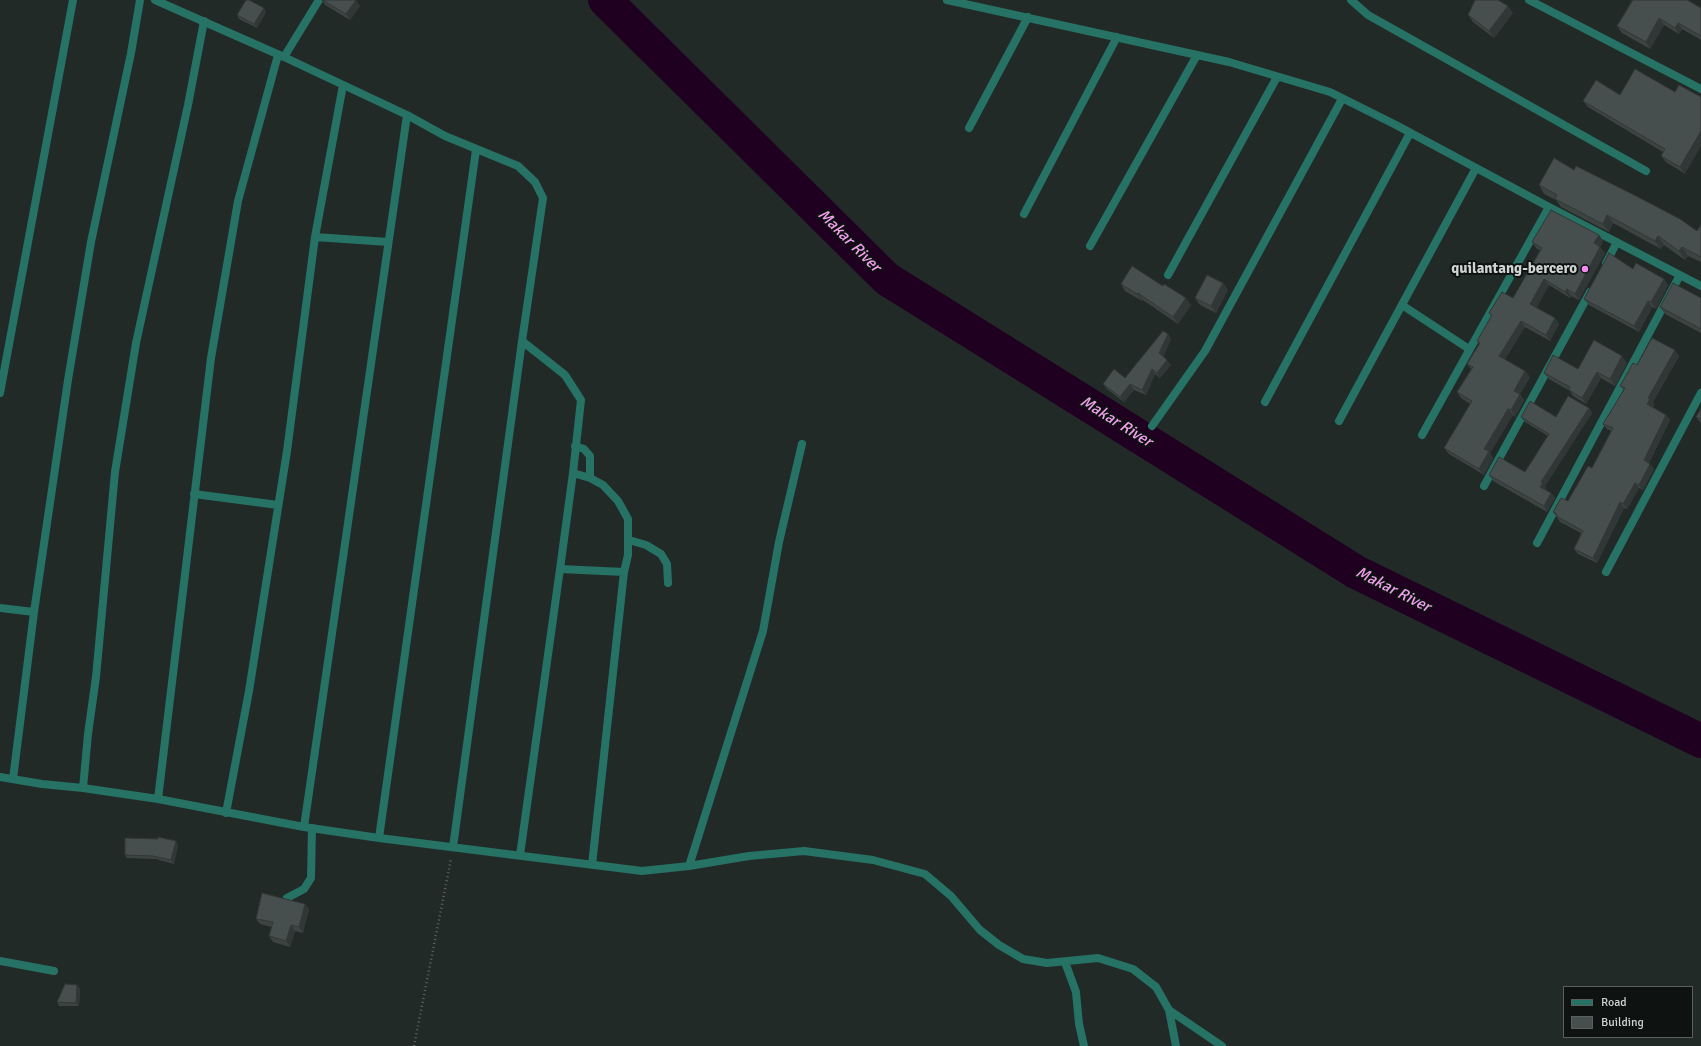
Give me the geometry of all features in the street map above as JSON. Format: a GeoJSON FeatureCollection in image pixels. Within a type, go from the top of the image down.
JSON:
{"type":"FeatureCollection","features":[{"type":"Feature","properties":{"kind":"street"},"geometry":{"type":"LineString","coordinates":[[0,393],[73,0]]}},
{"type":"Feature","properties":{"kind":"street"},"geometry":{"type":"LineString","coordinates":[[13,779],[34,612],[67,388],[92,242],[131,53],[140,0]]}},
{"type":"Feature","properties":{"kind":"street"},"geometry":{"type":"LineString","coordinates":[[155,0],[281,56],[407,115],[445,136],[518,166],[535,182],[543,198],[453,847]]}},
{"type":"Feature","properties":{"kind":"street"},"geometry":{"type":"LineString","coordinates":[[158,799],[194,494],[212,358],[238,201],[281,56],[320,0]]}},
{"type":"Feature","properties":{"kind":"street"},"geometry":{"type":"LineString","coordinates":[[947,0],[1230,62],[1330,92],[1701,286]]}},
{"type":"Feature","properties":{"kind":"street"},"geometry":{"type":"LineString","coordinates":[[1351,0],[1368,15],[1646,171]]}},
{"type":"Feature","properties":{"kind":"street"},"geometry":{"type":"LineString","coordinates":[[1529,0],[1701,89]]}},
{"type":"Feature","properties":{"kind":"street"},"geometry":{"type":"LineString","coordinates":[[969,128],[1028,18]]}},
{"type":"Feature","properties":{"kind":"street"},"geometry":{"type":"LineString","coordinates":[[83,788],[88,734],[96,677],[117,465],[136,343],[188,105],[204,21]]}},
{"type":"Feature","properties":{"kind":"street"},"geometry":{"type":"LineString","coordinates":[[1024,214],[1117,37]]}},
{"type":"Feature","properties":{"kind":"street"},"geometry":{"type":"LineString","coordinates":[[1090,246],[1196,55]]}},
{"type":"Feature","properties":{"kind":"street"},"geometry":{"type":"LineString","coordinates":[[1168,275],[1277,76]]}},
{"type":"Feature","properties":{"kind":"street"},"geometry":{"type":"LineString","coordinates":[[226,813],[249,691],[278,505],[315,237],[343,85]]}},
{"type":"Feature","properties":{"kind":"street"},"geometry":{"type":"LineString","coordinates":[[1152,426],[1204,351],[1342,99]]}},
{"type":"Feature","properties":{"kind":"street"},"geometry":{"type":"LineString","coordinates":[[286,898],[304,889],[312,878],[308,828],[388,242],[407,115]]}},
{"type":"Feature","properties":{"kind":"street"},"geometry":{"type":"LineString","coordinates":[[1265,402],[1410,133]]}},
{"type":"Feature","properties":{"kind":"street"},"geometry":{"type":"LineString","coordinates":[[379,838],[476,150]]}},
{"type":"Feature","properties":{"kind":"street"},"geometry":{"type":"LineString","coordinates":[[1339,421],[1476,168]]}},
{"type":"Feature","properties":{"kind":"street"},"geometry":{"type":"LineString","coordinates":[[1422,435],[1549,207]]}},
{"type":"Feature","properties":{"kind":"street"},"geometry":{"type":"LineString","coordinates":[[315,237],[388,242]]}},
{"type":"Feature","properties":{"kind":"street"},"geometry":{"type":"LineString","coordinates":[[1602,270],[1617,242]]}},
{"type":"Feature","properties":{"kind":"street"},"geometry":{"type":"LineString","coordinates":[[1537,543],[1680,275]]}},
{"type":"Feature","properties":{"kind":"street"},"geometry":{"type":"LineString","coordinates":[[1484,486],[1595,284]]}},
{"type":"Feature","properties":{"kind":"street"},"geometry":{"type":"LineString","coordinates":[[1402,305],[1469,349]]}},
{"type":"Feature","properties":{"kind":"street"},"geometry":{"type":"LineString","coordinates":[[520,855],[573,473],[581,400],[565,375],[522,341]]}},
{"type":"Feature","properties":{"kind":"street"},"geometry":{"type":"LineString","coordinates":[[1606,572],[1701,393]]}},
{"type":"Feature","properties":{"kind":"street"},"geometry":{"type":"LineString","coordinates":[[689,866],[763,631],[779,542],[802,444]]}},
{"type":"Feature","properties":{"kind":"street"},"geometry":{"type":"LineString","coordinates":[[575,446],[584,449],[590,456],[590,478]]}},
{"type":"Feature","properties":{"kind":"street"},"geometry":{"type":"LineString","coordinates":[[573,473],[590,478],[603,486],[618,501],[628,519],[628,555],[624,572],[592,865]]}},
{"type":"Feature","properties":{"kind":"street"},"geometry":{"type":"LineString","coordinates":[[194,494],[278,505]]}},
{"type":"Feature","properties":{"kind":"street"},"geometry":{"type":"LineString","coordinates":[[629,540],[646,545],[661,554],[667,564],[668,584]]}},
{"type":"Feature","properties":{"kind":"street"},"geometry":{"type":"LineString","coordinates":[[560,569],[624,572]]}},
{"type":"Feature","properties":{"kind":"street"},"geometry":{"type":"LineString","coordinates":[[0,608],[34,612]]}},
{"type":"Feature","properties":{"kind":"street"},"geometry":{"type":"LineString","coordinates":[[0,777],[158,799],[308,828],[642,871],[689,866],[749,856],[804,851],[873,860],[925,874],[951,896],[980,930],[999,945],[1023,959],[1047,963],[1098,958],[1133,969],[1156,987],[1169,1010],[1176,1046]]}},
{"type":"Feature","properties":{"kind":"street"},"geometry":{"type":"LineString","coordinates":[[0,961],[54,971]]}},
{"type":"Feature","properties":{"kind":"street"},"geometry":{"type":"LineString","coordinates":[[1065,962],[1076,992],[1079,1024],[1084,1046]]}},
{"type":"Feature","properties":{"kind":"street"},"geometry":{"type":"LineString","coordinates":[[1169,1010],[1222,1046]]}},
{"type":"Feature","properties":{"kind":"path"},"geometry":{"type":"LineString","coordinates":[[414,1046],[453,847]]}},
{"type":"Feature","properties":{"kind":"building"},"geometry":{"type":"Polygon","coordinates":[[[246,0],[249,0],[264,8],[254,24],[237,15],[246,0]]]}},
{"type":"Feature","properties":{"kind":"building"},"geometry":{"type":"Polygon","coordinates":[[[322,0],[356,0],[346,14],[322,0]]]}},
{"type":"Feature","properties":{"kind":"building"},"geometry":{"type":"Polygon","coordinates":[[[1475,0],[1498,0],[1508,6],[1489,31],[1468,15],[1475,0]]]}},
{"type":"Feature","properties":{"kind":"building"},"geometry":{"type":"Polygon","coordinates":[[[1633,0],[1687,0],[1701,8],[1701,36],[1678,23],[1675,28],[1659,18],[1646,42],[1617,26],[1633,0]]]}},
{"type":"Feature","properties":{"kind":"building"},"geometry":{"type":"Polygon","coordinates":[[[1635,69],[1675,92],[1679,85],[1701,97],[1701,131],[1680,167],[1661,156],[1665,149],[1583,101],[1596,80],[1620,95],[1635,69]]]}},
{"type":"Feature","properties":{"kind":"building"},"geometry":{"type":"Polygon","coordinates":[[[1554,158],[1574,170],[1576,166],[1636,196],[1680,219],[1697,231],[1701,225],[1701,257],[1682,247],[1679,251],[1658,236],[1655,241],[1607,215],[1603,224],[1555,199],[1557,195],[1539,185],[1554,158]]]}},
{"type":"Feature","properties":{"kind":"building"},"geometry":{"type":"Polygon","coordinates":[[[1551,210],[1599,235],[1594,243],[1600,247],[1575,294],[1567,289],[1565,292],[1544,279],[1530,304],[1555,318],[1546,335],[1521,321],[1499,356],[1525,371],[1514,391],[1520,394],[1511,410],[1508,409],[1484,449],[1489,451],[1479,469],[1444,448],[1472,401],[1457,392],[1473,367],[1467,364],[1480,343],[1477,341],[1492,315],[1489,313],[1502,292],[1513,298],[1542,248],[1532,242],[1551,210]]]}},
{"type":"Feature","properties":{"kind":"building"},"geometry":{"type":"Polygon","coordinates":[[[1609,253],[1633,269],[1636,263],[1664,279],[1651,302],[1648,301],[1634,326],[1584,299],[1609,253]]]}},
{"type":"Feature","properties":{"kind":"building"},"geometry":{"type":"Polygon","coordinates":[[[1132,266],[1163,286],[1164,284],[1186,298],[1173,317],[1138,293],[1137,294],[1121,284],[1132,266]]]}},
{"type":"Feature","properties":{"kind":"building"},"geometry":{"type":"Polygon","coordinates":[[[1207,275],[1223,283],[1211,306],[1195,298],[1207,275]]]}},
{"type":"Feature","properties":{"kind":"building"},"geometry":{"type":"Polygon","coordinates":[[[1673,283],[1701,298],[1701,329],[1660,307],[1673,283]]]}},
{"type":"Feature","properties":{"kind":"building"},"geometry":{"type":"Polygon","coordinates":[[[1163,331],[1168,334],[1159,353],[1167,360],[1157,373],[1152,369],[1142,390],[1130,384],[1120,397],[1103,384],[1114,369],[1125,378],[1163,331]]]}},
{"type":"Feature","properties":{"kind":"building"},"geometry":{"type":"Polygon","coordinates":[[[1652,338],[1675,350],[1648,398],[1650,399],[1647,404],[1666,415],[1644,460],[1650,464],[1639,485],[1635,483],[1623,504],[1620,502],[1593,558],[1574,549],[1583,531],[1556,516],[1557,514],[1553,512],[1561,498],[1568,501],[1588,466],[1592,468],[1613,428],[1603,424],[1625,388],[1620,386],[1633,363],[1637,365],[1652,338]]]}},
{"type":"Feature","properties":{"kind":"building"},"geometry":{"type":"Polygon","coordinates":[[[1594,340],[1622,356],[1610,379],[1597,372],[1582,398],[1569,390],[1570,387],[1544,373],[1553,355],[1578,369],[1594,340]]]}},
{"type":"Feature","properties":{"kind":"building"},"geometry":{"type":"Polygon","coordinates":[[[1568,396],[1589,408],[1541,482],[1543,483],[1540,487],[1551,493],[1544,506],[1489,475],[1499,457],[1525,472],[1549,434],[1521,417],[1530,401],[1556,417],[1568,396]]]}},
{"type":"Feature","properties":{"kind":"building"},"geometry":{"type":"Polygon","coordinates":[[[1701,409],[1701,419],[1696,417],[1701,409]]]}},
{"type":"Feature","properties":{"kind":"building"},"geometry":{"type":"Polygon","coordinates":[[[158,837],[176,841],[171,860],[153,856],[125,855],[125,838],[158,839],[158,837]]]}},
{"type":"Feature","properties":{"kind":"building"},"geometry":{"type":"Polygon","coordinates":[[[262,893],[305,904],[299,927],[291,925],[286,941],[269,936],[273,922],[256,919],[262,893]]]}},
{"type":"Feature","properties":{"kind":"building"},"geometry":{"type":"Polygon","coordinates":[[[65,984],[77,985],[76,1003],[57,1002],[65,984]]]}},
{"type":"Feature","properties":{"kind":"waterway","name":"Makar River"},"geometry":{"type":"LineString","coordinates":[[605,0],[887,279],[1356,572],[1701,741]]}},
{"type":"Feature","properties":{"kind":"place","name":"quilantang-bercero"},"geometry":{"type":"Point","coordinates":[1585,269]}}]}
